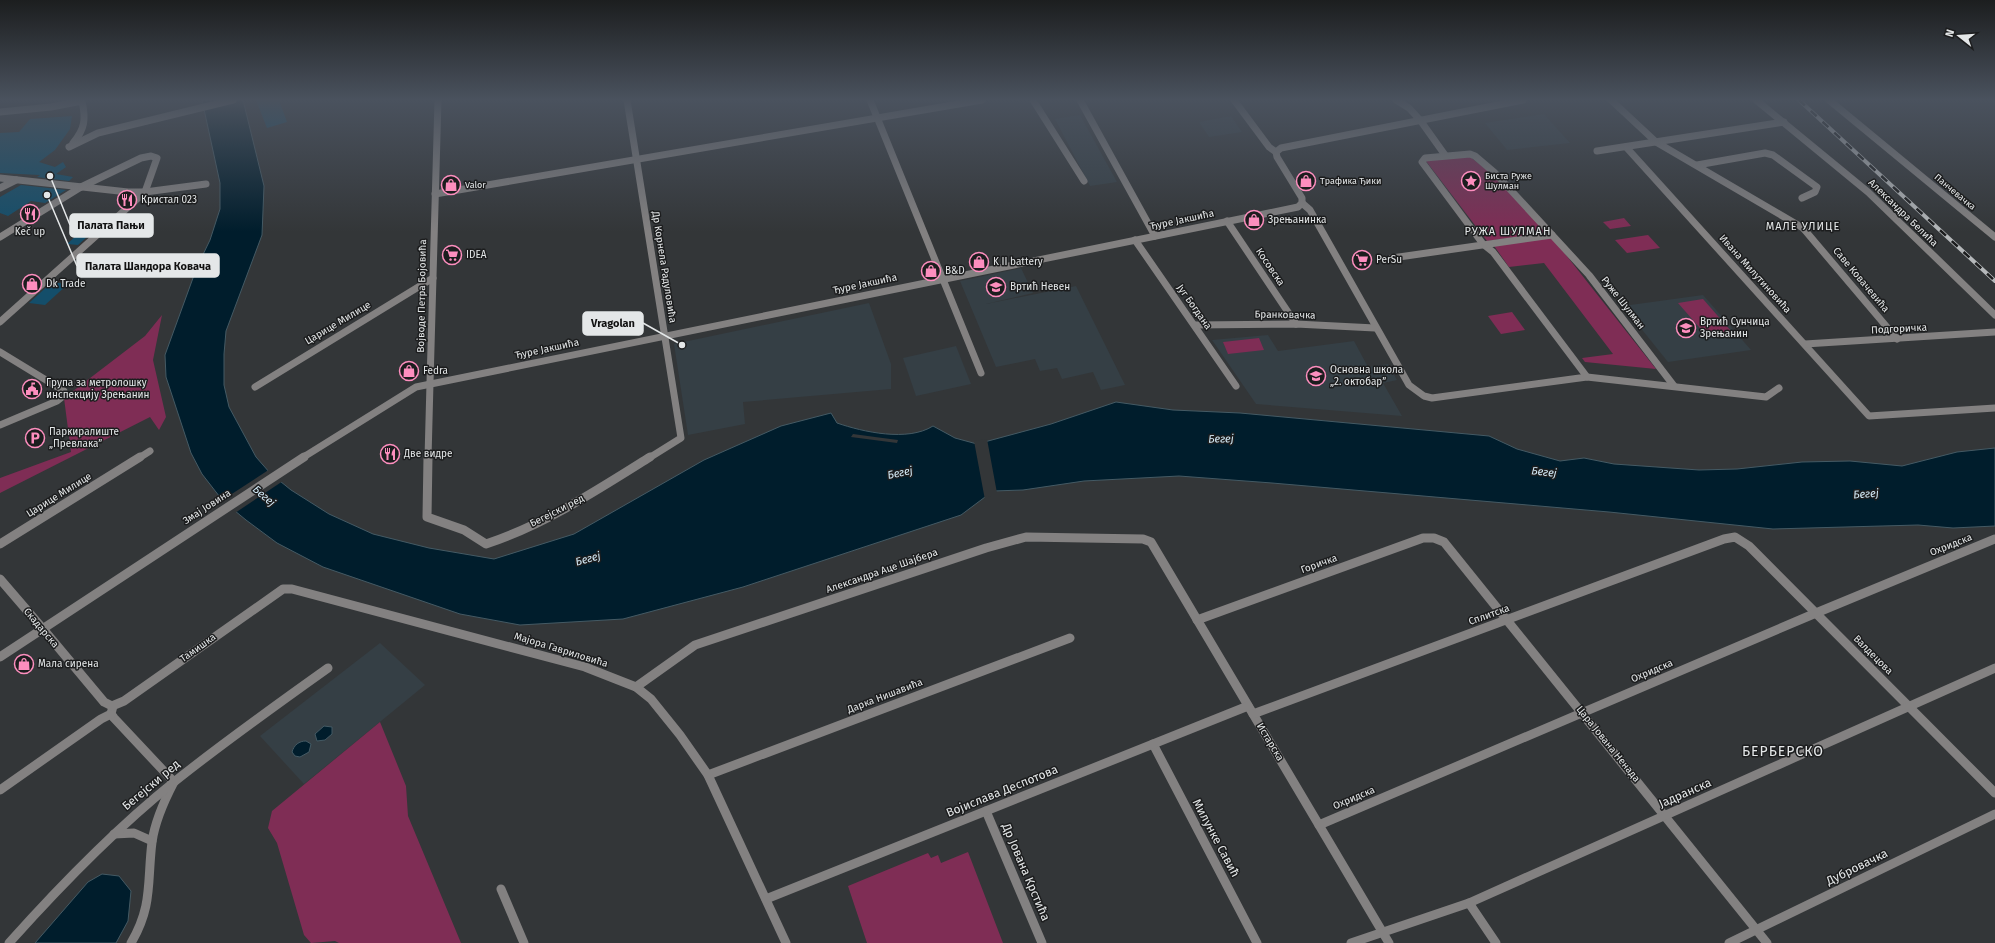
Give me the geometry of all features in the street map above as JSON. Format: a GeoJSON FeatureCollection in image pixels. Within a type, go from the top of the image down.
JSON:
{"type":"FeatureCollection","features":[{"type":"Feature","properties":{"kind":"street"},"geometry":{"type":"LineString","coordinates":[[73,144],[69,148],[77,144]]}},
{"type":"Feature","properties":{"kind":"street","name":"Војводе Петра Бојовића"},"geometry":{"type":"LineString","coordinates":[[426,517],[437,144]]}},
{"type":"Feature","properties":{"kind":"street","name":"Др Корнела Радуловића"},"geometry":{"type":"LineString","coordinates":[[634,144],[681,438]]}},
{"type":"Feature","properties":{"kind":"street"},"geometry":{"type":"LineString","coordinates":[[435,194],[728,144]]}},
{"type":"Feature","properties":{"kind":"street"},"geometry":{"type":"LineString","coordinates":[[888,144],[981,372]]}},
{"type":"Feature","properties":{"kind":"street"},"geometry":{"type":"LineString","coordinates":[[1061,144],[1084,181]]}},
{"type":"Feature","properties":{"kind":"street"},"geometry":{"type":"LineString","coordinates":[[1104,144],[1155,236]]}},
{"type":"Feature","properties":{"kind":"street"},"geometry":{"type":"LineString","coordinates":[[1267,144],[1276,152],[1278,160],[1302,198],[1302,203],[1310,210],[1375,328],[1409,385],[1417,392],[1432,398],[1587,377],[1766,397],[1779,388]]}},
{"type":"Feature","properties":{"kind":"street"},"geometry":{"type":"LineString","coordinates":[[1276,152],[1285,146],[1295,144]]}},
{"type":"Feature","properties":{"kind":"street"},"geometry":{"type":"LineString","coordinates":[[1437,144],[1445,155]]}},
{"type":"Feature","properties":{"kind":"street"},"geometry":{"type":"LineString","coordinates":[[1597,152],[1644,144]]}},
{"type":"Feature","properties":{"kind":"street","name":"Саве Ковачевића"},"geometry":{"type":"LineString","coordinates":[[1660,144],[1803,228],[1812,236],[1897,339]]}},
{"type":"Feature","properties":{"kind":"street","name":"Александра Белића"},"geometry":{"type":"LineString","coordinates":[[1810,144],[1868,192],[1995,315]]}},
{"type":"Feature","properties":{"kind":"street","name":"Панчевачка"},"geometry":{"type":"LineString","coordinates":[[1882,144],[1995,237]]}},
{"type":"Feature","properties":{"kind":"street","name":"Ивана Милутиновића"},"geometry":{"type":"LineString","coordinates":[[1626,147],[1869,416],[1995,408]]}},
{"type":"Feature","properties":{"kind":"street","name":"Руже Шулман"},"geometry":{"type":"LineString","coordinates":[[1587,377],[1493,252],[1483,244],[1422,163],[1422,160],[1425,158],[1464,153],[1475,156],[1495,173],[1588,275],[1674,386]]}},
{"type":"Feature","properties":{"kind":"street"},"geometry":{"type":"LineString","coordinates":[[1697,165],[1765,154],[1774,155],[1817,187],[1815,192],[1802,198]]}},
{"type":"Feature","properties":{"kind":"street"},"geometry":{"type":"LineString","coordinates":[[0,237],[81,187],[141,158],[151,156],[157,158],[145,192],[0,322]]}},
{"type":"Feature","properties":{"kind":"street"},"geometry":{"type":"LineString","coordinates":[[0,178],[145,192],[206,184]]}},
{"type":"Feature","properties":{"kind":"street"},"geometry":{"type":"LineString","coordinates":[[0,188],[16,180]]}},
{"type":"Feature","properties":{"kind":"street","name":"Ђуре Јакшића"},"geometry":{"type":"LineString","coordinates":[[430,383],[1298,207],[1302,203]]}},
{"type":"Feature","properties":{"kind":"street","name":"Косовска"},"geometry":{"type":"LineString","coordinates":[[1227,221],[1296,324]]}},
{"type":"Feature","properties":{"kind":"street"},"geometry":{"type":"LineString","coordinates":[[1392,258],[1552,235]]}},
{"type":"Feature","properties":{"kind":"street","name":"Југ Богдана"},"geometry":{"type":"LineString","coordinates":[[1135,240],[1236,386]]}},
{"type":"Feature","properties":{"kind":"street","name":"Царице Милице"},"geometry":{"type":"LineString","coordinates":[[255,387],[433,278]]}},
{"type":"Feature","properties":{"kind":"street","name":"Бранковачка"},"geometry":{"type":"LineString","coordinates":[[1195,325],[1296,324],[1375,328]]}},
{"type":"Feature","properties":{"kind":"street","name":"Подгоричка"},"geometry":{"type":"LineString","coordinates":[[1805,344],[1995,332]]}},
{"type":"Feature","properties":{"kind":"street"},"geometry":{"type":"LineString","coordinates":[[0,352],[64,391],[62,398],[0,425]]}},
{"type":"Feature","properties":{"kind":"street","name":"Змај Јовина"},"geometry":{"type":"LineString","coordinates":[[0,657],[305,456],[408,391],[430,383]]}},
{"type":"Feature","properties":{"kind":"street","name":"Бегејски ред"},"geometry":{"type":"LineString","coordinates":[[426,517],[464,530],[486,544],[504,538],[583,498],[681,438]]}},
{"type":"Feature","properties":{"kind":"street","name":"Царице Милице"},"geometry":{"type":"LineString","coordinates":[[0,544],[150,451]]}},
{"type":"Feature","properties":{"kind":"street","name":"Валдецова"},"geometry":{"type":"LineString","coordinates":[[1732,537],[1739,538],[1749,546],[1995,793]]}},
{"type":"Feature","properties":{"kind":"street","name":"Сплитска"},"geometry":{"type":"LineString","coordinates":[[1251,710],[1508,620],[1732,537]]}},
{"type":"Feature","properties":{"kind":"street","name":"Александра Аце Шајбера"},"geometry":{"type":"LineString","coordinates":[[636,687],[695,645],[1019,538],[1133,538],[1151,542]]}},
{"type":"Feature","properties":{"kind":"street","name":"Горичка"},"geometry":{"type":"LineString","coordinates":[[1197,620],[1423,538],[1434,538],[1448,545]]}},
{"type":"Feature","properties":{"kind":"street","name":"Охридска"},"geometry":{"type":"LineString","coordinates":[[1319,825],[1816,613],[1995,539]]}},
{"type":"Feature","properties":{"kind":"street","name":"Истарска"},"geometry":{"type":"LineString","coordinates":[[1151,542],[1389,943]]}},
{"type":"Feature","properties":{"kind":"street","name":"Цара Јована Ненада"},"geometry":{"type":"LineString","coordinates":[[1448,545],[1768,943]]}},
{"type":"Feature","properties":{"kind":"street","name":"Скадарска"},"geometry":{"type":"LineString","coordinates":[[0,579],[174,782]]}},
{"type":"Feature","properties":{"kind":"street","name":"Мајора Гавриловића"},"geometry":{"type":"LineString","coordinates":[[282,589],[292,588],[577,665],[636,687],[656,705],[708,775],[786,943]]}},
{"type":"Feature","properties":{"kind":"street","name":"Тамишка"},"geometry":{"type":"LineString","coordinates":[[0,790],[101,719],[266,598],[282,589]]}},
{"type":"Feature","properties":{"kind":"street","name":"Дарка Нишавића"},"geometry":{"type":"LineString","coordinates":[[708,775],[1070,638]]}},
{"type":"Feature","properties":{"kind":"street","name":"Бегејски ред"},"geometry":{"type":"LineString","coordinates":[[9,943],[74,872],[114,834],[174,782],[239,731],[328,668]]}},
{"type":"Feature","properties":{"kind":"street","name":"Јадранска"},"geometry":{"type":"LineString","coordinates":[[1351,943],[1469,903],[1995,668]]}},
{"type":"Feature","properties":{"kind":"street","name":"Војислава Деспотова"},"geometry":{"type":"LineString","coordinates":[[766,899],[1153,744],[1251,710]]}},
{"type":"Feature","properties":{"kind":"street","name":"Милунке Савић"},"geometry":{"type":"LineString","coordinates":[[1153,744],[1257,943]]}},
{"type":"Feature","properties":{"kind":"street"},"geometry":{"type":"LineString","coordinates":[[131,943],[139,932],[149,906],[152,842],[162,805],[174,782]]}},
{"type":"Feature","properties":{"kind":"street","name":"Др Јована Крстића"},"geometry":{"type":"LineString","coordinates":[[986,811],[1042,943]]}},
{"type":"Feature","properties":{"kind":"street","name":"Дубровачка"},"geometry":{"type":"LineString","coordinates":[[1730,943],[1995,814]]}},
{"type":"Feature","properties":{"kind":"street"},"geometry":{"type":"LineString","coordinates":[[114,834],[129,831],[140,833],[152,842]]}},
{"type":"Feature","properties":{"kind":"street"},"geometry":{"type":"LineString","coordinates":[[501,889],[524,943]]}},
{"type":"Feature","properties":{"kind":"street"},"geometry":{"type":"LineString","coordinates":[[1469,903],[1496,943]]}},
{"type":"Feature","properties":{"kind":"shaded area"},"geometry":{"type":"Polygon","coordinates":[[[1068,144],[1096,144],[1117,182],[1090,186],[1068,144]]]}},
{"type":"Feature","properties":{"kind":"shaded area"},"geometry":{"type":"Polygon","coordinates":[[[1502,144],[1561,144],[1507,150],[1502,144]]]}},
{"type":"Feature","properties":{"kind":"shaded area"},"geometry":{"type":"Polygon","coordinates":[[[1469,156],[1492,174],[1547,233],[1487,241],[1426,161],[1469,156]]]}},
{"type":"Feature","properties":{"kind":"shaded area"},"geometry":{"type":"Polygon","coordinates":[[[1624,218],[1631,226],[1610,229],[1603,222],[1624,218]]]}},
{"type":"Feature","properties":{"kind":"shaded area"},"geometry":{"type":"Polygon","coordinates":[[[1648,235],[1660,248],[1627,253],[1615,240],[1648,235]]]}},
{"type":"Feature","properties":{"kind":"shaded area"},"geometry":{"type":"Polygon","coordinates":[[[1551,236],[1656,369],[1585,362],[1582,358],[1613,354],[1544,263],[1509,267],[1492,243],[1551,236]]]}},
{"type":"Feature","properties":{"kind":"shaded area"},"geometry":{"type":"Polygon","coordinates":[[[1021,268],[1033,293],[986,304],[1076,286],[1125,385],[1101,390],[1093,372],[1062,379],[1057,368],[1040,371],[1035,359],[996,367],[960,281],[1021,268]]]}},
{"type":"Feature","properties":{"kind":"shaded area","name":"Вртић Сунчица Зрењанин"},"geometry":{"type":"Polygon","coordinates":[[[1703,295],[1751,350],[1668,362],[1623,306],[1703,295]]]}},
{"type":"Feature","properties":{"kind":"shaded area"},"geometry":{"type":"Polygon","coordinates":[[[1703,299],[1731,331],[1706,335],[1678,303],[1703,299]]]}},
{"type":"Feature","properties":{"kind":"shaded area"},"geometry":{"type":"Polygon","coordinates":[[[869,303],[891,364],[891,389],[743,402],[745,424],[688,435],[674,344],[869,303]]]}},
{"type":"Feature","properties":{"kind":"shaded area"},"geometry":{"type":"Polygon","coordinates":[[[1512,312],[1525,330],[1501,334],[1488,316],[1512,312]]]}},
{"type":"Feature","properties":{"kind":"shaded area"},"geometry":{"type":"Polygon","coordinates":[[[162,315],[153,360],[166,417],[159,430],[150,417],[0,493],[0,478],[71,452],[64,398],[145,336],[162,315]]]}},
{"type":"Feature","properties":{"kind":"shaded area","name":"Основна школа „2. октобар”"},"geometry":{"type":"Polygon","coordinates":[[[1268,335],[1278,351],[1354,341],[1368,367],[1388,364],[1397,380],[1383,383],[1402,416],[1256,404],[1212,340],[1268,335]]]}},
{"type":"Feature","properties":{"kind":"shaded area"},"geometry":{"type":"Polygon","coordinates":[[[1259,338],[1264,350],[1228,354],[1223,342],[1259,338]]]}},
{"type":"Feature","properties":{"kind":"shaded area"},"geometry":{"type":"Polygon","coordinates":[[[956,346],[971,384],[916,396],[903,358],[956,346]]]}},
{"type":"Feature","properties":{"kind":"shaded area"},"geometry":{"type":"Polygon","coordinates":[[[380,643],[425,685],[304,784],[260,736],[380,643]]]}},
{"type":"Feature","properties":{"kind":"shaded area"},"geometry":{"type":"Polygon","coordinates":[[[380,722],[406,786],[408,816],[461,943],[339,943],[335,941],[311,943],[304,935],[277,843],[268,828],[272,811],[380,722]]]}},
{"type":"Feature","properties":{"kind":"shaded area"},"geometry":{"type":"Polygon","coordinates":[[[968,852],[1003,943],[867,943],[848,886],[928,853],[931,858],[938,855],[941,863],[968,852]]]}},
{"type":"Feature","properties":{"kind":"water","name":"Бегеј"},"geometry":{"type":"Polygon","coordinates":[[[212,144],[254,144],[264,186],[262,235],[226,331],[224,385],[229,407],[256,457],[270,473],[291,490],[329,514],[373,534],[429,548],[494,559],[574,534],[704,460],[781,426],[831,413],[837,423],[859,430],[885,434],[911,434],[923,431],[933,426],[955,438],[977,444],[1051,424],[1116,402],[1173,410],[1240,413],[1489,436],[1517,449],[1560,461],[1584,458],[1614,464],[1699,470],[1737,469],[1802,462],[1850,461],[1902,466],[1957,452],[1995,448],[1995,526],[1953,528],[1918,525],[1773,529],[1609,512],[1179,476],[1084,481],[1023,490],[993,491],[961,515],[743,587],[623,619],[520,625],[460,614],[323,567],[277,543],[223,501],[202,474],[191,453],[166,377],[165,355],[197,267],[210,240],[220,209],[220,183],[212,144]]]}},
{"type":"Feature","properties":{"kind":"water"},"geometry":{"type":"Polygon","coordinates":[[[324,726],[332,727],[332,734],[325,740],[317,741],[315,734],[324,726]]]}},
{"type":"Feature","properties":{"kind":"water"},"geometry":{"type":"Polygon","coordinates":[[[303,741],[311,744],[309,752],[300,757],[295,756],[292,752],[294,747],[303,741]]]}},
{"type":"Feature","properties":{"kind":"water"},"geometry":{"type":"Polygon","coordinates":[[[102,874],[119,876],[131,891],[128,921],[116,943],[35,943],[88,882],[102,874]]]}},
{"type":"Feature","properties":{"kind":"pier"},"geometry":{"type":"Polygon","coordinates":[[[853,434],[898,440],[897,443],[851,437],[853,434]]]}},
{"type":"Feature","properties":{"kind":"pier"},"geometry":{"type":"Polygon","coordinates":[[[987,439],[997,493],[994,493],[985,500],[974,441],[987,439]]]}},
{"type":"Feature","properties":{"kind":"pier"},"geometry":{"type":"Polygon","coordinates":[[[270,469],[283,481],[235,513],[221,501],[270,469]]]}},
{"type":"Feature","properties":{"kind":"building"},"geometry":{"type":"Polygon","coordinates":[[[0,144],[59,144],[55,150],[39,162],[55,167],[63,162],[66,167],[56,174],[73,177],[69,181],[37,177],[40,175],[0,173],[0,144]]]}},
{"type":"Feature","properties":{"kind":"building"},"geometry":{"type":"Polygon","coordinates":[[[21,185],[66,190],[45,203],[31,201],[8,216],[0,213],[0,197],[21,185]]]}},
{"type":"Feature","properties":{"kind":"building"},"geometry":{"type":"Polygon","coordinates":[[[77,235],[88,236],[78,245],[67,244],[77,235]]]}},
{"type":"Feature","properties":{"kind":"building"},"geometry":{"type":"Polygon","coordinates":[[[52,282],[68,284],[45,305],[29,303],[52,282]]]}},
{"type":"Feature","properties":{"kind":"railway"},"geometry":{"type":"LineString","coordinates":[[1847,144],[1995,281]]}},
{"type":"Feature","properties":{"kind":"place","name":"Палата Пањи"},"geometry":{"type":"Point","coordinates":[50,176]}},
{"type":"Feature","properties":{"kind":"place","name":"Трафика Ђики"},"geometry":{"type":"Point","coordinates":[1306,181]}},
{"type":"Feature","properties":{"kind":"place","name":"Биста Руже Шулман"},"geometry":{"type":"Point","coordinates":[1471,181]}},
{"type":"Feature","properties":{"kind":"place","name":"Valor"},"geometry":{"type":"Point","coordinates":[451,185]}},
{"type":"Feature","properties":{"kind":"place","name":"Палата Шандора Ковача"},"geometry":{"type":"Point","coordinates":[47,195]}},
{"type":"Feature","properties":{"kind":"place","name":"Кристал 023"},"geometry":{"type":"Point","coordinates":[127,200]}},
{"type":"Feature","properties":{"kind":"place","name":"Keč up"},"geometry":{"type":"Point","coordinates":[30,214]}},
{"type":"Feature","properties":{"kind":"place","name":"Зрењанинка"},"geometry":{"type":"Point","coordinates":[1254,220]}},
{"type":"Feature","properties":{"kind":"place","name":"IDEA"},"geometry":{"type":"Point","coordinates":[452,255]}},
{"type":"Feature","properties":{"kind":"place","name":"PerSu"},"geometry":{"type":"Point","coordinates":[1362,260]}},
{"type":"Feature","properties":{"kind":"place","name":"K II battery"},"geometry":{"type":"Point","coordinates":[979,262]}},
{"type":"Feature","properties":{"kind":"place","name":"B&D"},"geometry":{"type":"Point","coordinates":[931,271]}},
{"type":"Feature","properties":{"kind":"place","name":"Dk Trade"},"geometry":{"type":"Point","coordinates":[32,284]}},
{"type":"Feature","properties":{"kind":"place","name":"Вртић Невен"},"geometry":{"type":"Point","coordinates":[996,287]}},
{"type":"Feature","properties":{"kind":"place","name":"Вртић Сунчица Зрењанин"},"geometry":{"type":"Point","coordinates":[1686,328]}},
{"type":"Feature","properties":{"kind":"place","name":"Vragolan"},"geometry":{"type":"Point","coordinates":[682,345]}},
{"type":"Feature","properties":{"kind":"place","name":"Fedra"},"geometry":{"type":"Point","coordinates":[409,371]}},
{"type":"Feature","properties":{"kind":"place","name":"Основна школа „2. октобар”"},"geometry":{"type":"Point","coordinates":[1316,376]}},
{"type":"Feature","properties":{"kind":"place","name":"Група за метролошку инспекцију Зрењанин"},"geometry":{"type":"Point","coordinates":[32,389]}},
{"type":"Feature","properties":{"kind":"place","name":"Паркиралиште „Превлака”"},"geometry":{"type":"Point","coordinates":[35,438]}},
{"type":"Feature","properties":{"kind":"place","name":"Две видре"},"geometry":{"type":"Point","coordinates":[390,454]}},
{"type":"Feature","properties":{"kind":"place","name":"Мала сирена"},"geometry":{"type":"Point","coordinates":[24,664]}},
{"type":"Feature","properties":{"kind":"district","name":"МАЛЕ УЛИЦЕ"},"geometry":{"type":"Point","coordinates":[1803,226]}},
{"type":"Feature","properties":{"kind":"district","name":"РУЖА ШУЛМАН"},"geometry":{"type":"Point","coordinates":[1508,231]}},
{"type":"Feature","properties":{"kind":"district","name":"БЕРБЕРСКО"},"geometry":{"type":"Point","coordinates":[1783,751]}}]}
